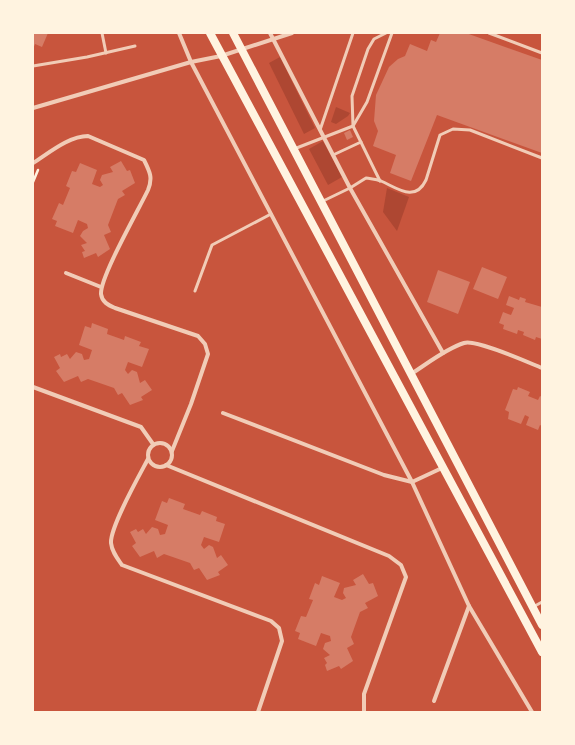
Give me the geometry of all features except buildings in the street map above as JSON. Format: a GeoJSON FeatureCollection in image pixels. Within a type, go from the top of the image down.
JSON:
{"type":"FeatureCollection","features":[{"type":"Feature","properties":{"kind":"main road"},"geometry":{"type":"LineString","coordinates":[[210,33],[542,652]]}},
{"type":"Feature","properties":{"kind":"main road"},"geometry":{"type":"LineString","coordinates":[[233,33],[542,625]]}},
{"type":"Feature","properties":{"kind":"street"},"geometry":{"type":"LineString","coordinates":[[179,33],[191,62],[412,482],[469,606],[532,712]]}},
{"type":"Feature","properties":{"kind":"street"},"geometry":{"type":"LineString","coordinates":[[270,33],[350,188],[443,353]]}},
{"type":"Feature","properties":{"kind":"street"},"geometry":{"type":"LineString","coordinates":[[33,108],[191,62],[222,56],[292,33]]}},
{"type":"Feature","properties":{"kind":"street"},"geometry":{"type":"LineString","coordinates":[[33,163],[71,140],[82,136],[97,139],[144,160],[151,173],[151,182],[107,271],[101,287],[103,300],[115,308],[198,336],[205,344],[208,354],[191,404],[172,451],[171,459],[166,465]]}},
{"type":"Feature","properties":{"kind":"street"},"geometry":{"type":"LineString","coordinates":[[66,273],[101,287]]}},
{"type":"Feature","properties":{"kind":"street"},"geometry":{"type":"LineString","coordinates":[[411,374],[443,353],[465,343],[475,344],[542,368]]}},
{"type":"Feature","properties":{"kind":"street"},"geometry":{"type":"LineString","coordinates":[[33,387],[141,427],[154,444]]}},
{"type":"Feature","properties":{"kind":"street"},"geometry":{"type":"LineString","coordinates":[[222,413],[384,475],[412,482],[442,468]]}},
{"type":"Feature","properties":{"kind":"street"},"geometry":{"type":"LineString","coordinates":[[172,451],[164,443],[154,444],[147,452],[148,459],[115,527],[111,542],[114,554],[122,565],[271,621],[279,628],[282,641],[258,712]]}},
{"type":"Feature","properties":{"kind":"street"},"geometry":{"type":"LineString","coordinates":[[148,459],[156,466],[166,465],[389,556],[401,565],[406,577],[364,694],[364,712]]}},
{"type":"Feature","properties":{"kind":"street"},"geometry":{"type":"LineString","coordinates":[[434,701],[469,606]]}},
{"type":"Feature","properties":{"kind":"lane"},"geometry":{"type":"LineString","coordinates":[[102,33],[106,52]]}},
{"type":"Feature","properties":{"kind":"lane"},"geometry":{"type":"LineString","coordinates":[[320,130],[353,33]]}},
{"type":"Feature","properties":{"kind":"lane"},"geometry":{"type":"LineString","coordinates":[[380,181],[353,126],[352,96],[368,49],[374,39],[386,33]]}},
{"type":"Feature","properties":{"kind":"lane"},"geometry":{"type":"LineString","coordinates":[[293,149],[353,126],[368,102],[392,33]]}},
{"type":"Feature","properties":{"kind":"lane"},"geometry":{"type":"LineString","coordinates":[[489,33],[542,52]]}},
{"type":"Feature","properties":{"kind":"lane"},"geometry":{"type":"LineString","coordinates":[[33,66],[135,46]]}},
{"type":"Feature","properties":{"kind":"lane"},"geometry":{"type":"LineString","coordinates":[[320,202],[350,188],[366,178],[380,181],[402,192],[409,193],[417,191],[423,187],[440,135],[453,129],[470,130],[542,158]]}},
{"type":"Feature","properties":{"kind":"lane"},"geometry":{"type":"LineString","coordinates":[[333,155],[361,142]]}},
{"type":"Feature","properties":{"kind":"lane"},"geometry":{"type":"LineString","coordinates":[[195,291],[212,246],[271,214]]}},
{"type":"Feature","properties":{"kind":"lane"},"geometry":{"type":"LineString","coordinates":[[533,608],[542,602]]}},
{"type":"Feature","properties":{"kind":"shaded area"},"geometry":{"type":"Polygon","coordinates":[[[280,57],[315,128],[304,134],[269,63],[280,57]]]}},
{"type":"Feature","properties":{"kind":"shaded area"},"geometry":{"type":"Polygon","coordinates":[[[336,107],[350,113],[336,124],[331,122],[336,107]]]}},
{"type":"Feature","properties":{"kind":"shaded area"},"geometry":{"type":"Polygon","coordinates":[[[323,141],[342,177],[328,185],[309,149],[323,141]]]}},
{"type":"Feature","properties":{"kind":"shaded area"},"geometry":{"type":"Polygon","coordinates":[[[387,188],[409,197],[397,231],[383,212],[387,188]]]}}]}
